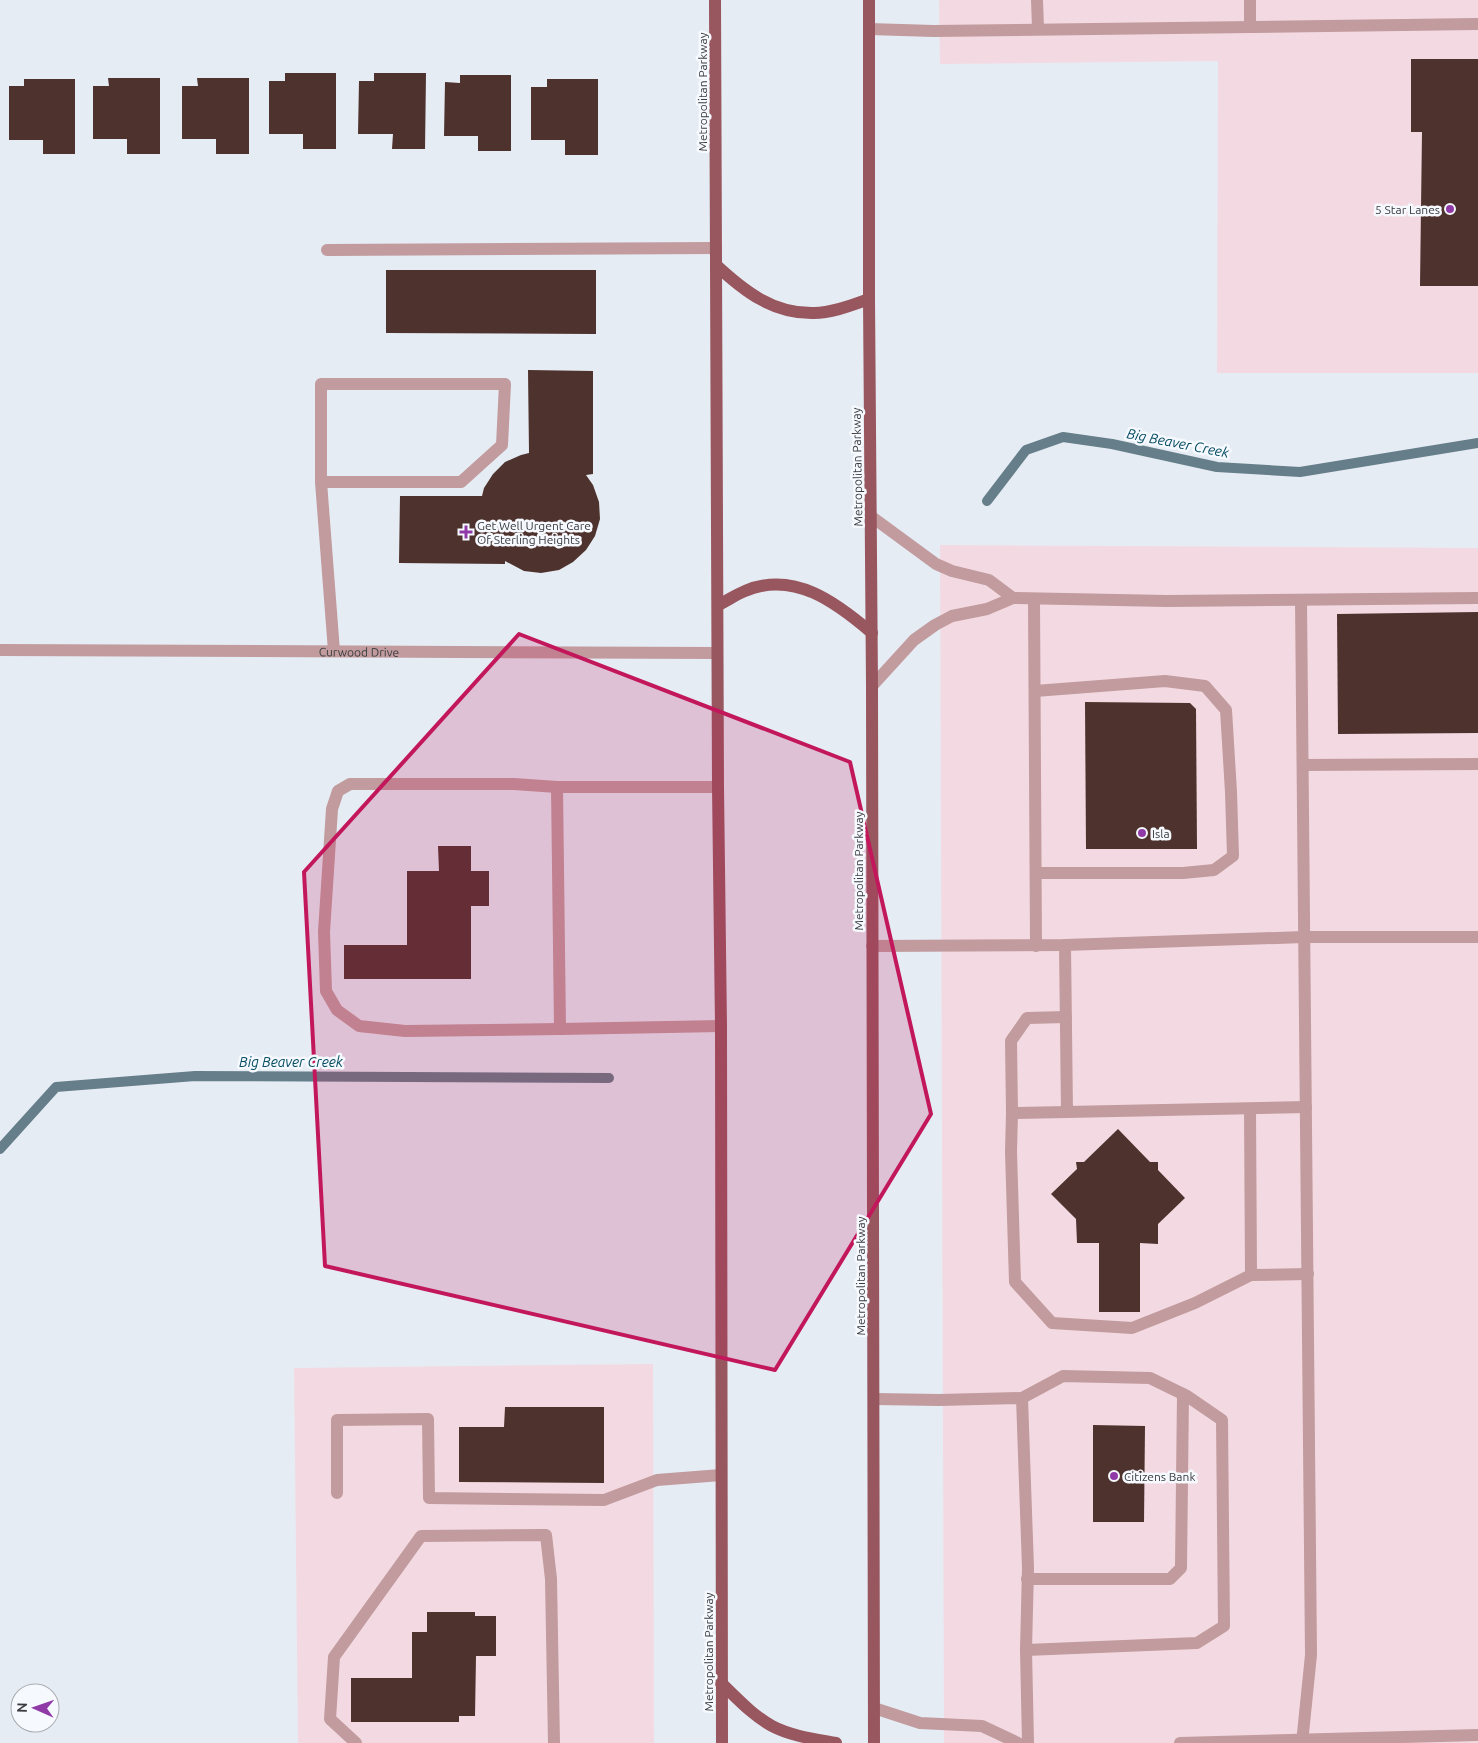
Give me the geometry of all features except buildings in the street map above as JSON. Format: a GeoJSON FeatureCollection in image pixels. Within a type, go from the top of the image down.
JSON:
{"type":"FeatureCollection","features":[{"type":"Feature","properties":{"kind":"main road","name":"Metropolitan Parkway"},"geometry":{"type":"LineString","coordinates":[[715,0],[718,787],[721,1026],[722,1743]]}},
{"type":"Feature","properties":{"kind":"main road","name":"Metropolitan Parkway"},"geometry":{"type":"LineString","coordinates":[[869,0],[869,299],[872,517],[874,1743]]}},
{"type":"Feature","properties":{"kind":"main road"},"geometry":{"type":"LineString","coordinates":[[716,265],[739,287],[762,301],[786,310],[814,313],[840,308],[869,299]]}},
{"type":"Feature","properties":{"kind":"main road"},"geometry":{"type":"LineString","coordinates":[[718,606],[746,590],[770,585],[795,586],[823,596],[846,611],[872,633]]}},
{"type":"Feature","properties":{"kind":"main road"},"geometry":{"type":"LineString","coordinates":[[721,1683],[750,1711],[772,1726],[798,1736],[836,1743]]}},
{"type":"Feature","properties":{"kind":"street"},"geometry":{"type":"LineString","coordinates":[[1037,0],[1038,28]]}},
{"type":"Feature","properties":{"kind":"street"},"geometry":{"type":"LineString","coordinates":[[1250,0],[1250,26]]}},
{"type":"Feature","properties":{"kind":"street"},"geometry":{"type":"LineString","coordinates":[[869,29],[934,31],[1038,28],[1478,24]]}},
{"type":"Feature","properties":{"kind":"street"},"geometry":{"type":"LineString","coordinates":[[327,250],[716,248]]}},
{"type":"Feature","properties":{"kind":"street"},"geometry":{"type":"LineString","coordinates":[[321,482],[461,482],[502,445],[505,384],[321,384],[321,482],[334,651]]}},
{"type":"Feature","properties":{"kind":"street"},"geometry":{"type":"LineString","coordinates":[[872,517],[936,564],[952,572],[989,580],[1013,598]]}},
{"type":"Feature","properties":{"kind":"street"},"geometry":{"type":"LineString","coordinates":[[872,686],[914,640],[935,625],[952,616],[987,609],[1013,598],[1167,601],[1478,598]]}},
{"type":"Feature","properties":{"kind":"street"},"geometry":{"type":"LineString","coordinates":[[1034,599],[1036,946]]}},
{"type":"Feature","properties":{"kind":"street"},"geometry":{"type":"LineString","coordinates":[[1301,600],[1311,1655],[1302,1741]]}},
{"type":"Feature","properties":{"kind":"street","name":"Curwood Drive"},"geometry":{"type":"LineString","coordinates":[[0,650],[718,653]]}},
{"type":"Feature","properties":{"kind":"street"},"geometry":{"type":"LineString","coordinates":[[1035,691],[1165,681],[1205,686],[1226,710],[1233,856],[1214,870],[1191,872],[1036,873]]}},
{"type":"Feature","properties":{"kind":"street"},"geometry":{"type":"LineString","coordinates":[[1303,764],[1478,764]]}},
{"type":"Feature","properties":{"kind":"street"},"geometry":{"type":"LineString","coordinates":[[718,787],[350,784],[338,791],[332,809],[324,932],[326,991],[337,1010],[359,1026],[405,1031],[721,1026]]}},
{"type":"Feature","properties":{"kind":"street"},"geometry":{"type":"LineString","coordinates":[[557,787],[560,1029]]}},
{"type":"Feature","properties":{"kind":"street"},"geometry":{"type":"LineString","coordinates":[[872,946],[1036,946],[1304,937],[1478,937]]}},
{"type":"Feature","properties":{"kind":"street"},"geometry":{"type":"LineString","coordinates":[[1065,945],[1067,1112]]}},
{"type":"Feature","properties":{"kind":"street"},"geometry":{"type":"LineString","coordinates":[[1066,1017],[1028,1018],[1011,1041],[1011,1152],[1015,1282],[1052,1323],[1132,1328],[1195,1303],[1251,1276],[1308,1274]]}},
{"type":"Feature","properties":{"kind":"street"},"geometry":{"type":"LineString","coordinates":[[1012,1113],[1306,1107]]}},
{"type":"Feature","properties":{"kind":"street"},"geometry":{"type":"LineString","coordinates":[[1250,1108],[1251,1276]]}},
{"type":"Feature","properties":{"kind":"street"},"geometry":{"type":"LineString","coordinates":[[874,1399],[1022,1398],[1063,1376],[1150,1378],[1183,1394],[1222,1420],[1224,1626],[1197,1643],[1026,1650]]}},
{"type":"Feature","properties":{"kind":"street"},"geometry":{"type":"LineString","coordinates":[[1027,1579],[1170,1579],[1181,1568],[1183,1394]]}},
{"type":"Feature","properties":{"kind":"street"},"geometry":{"type":"LineString","coordinates":[[1022,1398],[1027,1579],[1028,1743]]}},
{"type":"Feature","properties":{"kind":"street"},"geometry":{"type":"LineString","coordinates":[[337,1492],[336,1420],[428,1419],[429,1498],[604,1500],[657,1480],[721,1475]]}},
{"type":"Feature","properties":{"kind":"street"},"geometry":{"type":"LineString","coordinates":[[356,1743],[330,1719],[334,1657],[420,1536],[546,1535],[551,1579],[554,1743]]}},
{"type":"Feature","properties":{"kind":"street"},"geometry":{"type":"LineString","coordinates":[[874,1708],[920,1723],[982,1726],[1018,1743]]}},
{"type":"Feature","properties":{"kind":"street"},"geometry":{"type":"LineString","coordinates":[[1180,1743],[1478,1735]]}},
{"type":"Feature","properties":{"kind":"highlighted area"},"geometry":{"type":"Polygon","coordinates":[[[519,634],[850,762],[931,1114],[775,1370],[325,1266],[304,872],[519,634]]]}},
{"type":"Feature","properties":{"kind":"shaded area"},"geometry":{"type":"Polygon","coordinates":[[[939,0],[1478,0],[1478,373],[1217,373],[1218,61],[940,64],[939,0]]]}},
{"type":"Feature","properties":{"kind":"shaded area"},"geometry":{"type":"Polygon","coordinates":[[[940,545],[1478,548],[1478,1743],[944,1743],[940,545]]]}},
{"type":"Feature","properties":{"kind":"shaded area"},"geometry":{"type":"Polygon","coordinates":[[[653,1364],[654,1743],[298,1743],[294,1368],[653,1364]]]}},
{"type":"Feature","properties":{"kind":"waterway","name":"Big Beaver Creek"},"geometry":{"type":"LineString","coordinates":[[987,501],[1026,450],[1063,437],[1112,444],[1217,467],[1300,472],[1478,443]]}},
{"type":"Feature","properties":{"kind":"waterway","name":"Big Beaver Creek"},"geometry":{"type":"LineString","coordinates":[[0,1149],[56,1087],[195,1076],[609,1078]]}},
{"type":"Feature","properties":{"kind":"place","name":"5 Star Lanes"},"geometry":{"type":"Point","coordinates":[1450,209]}},
{"type":"Feature","properties":{"kind":"place","name":"Get Well Urgent Care Of Sterling Heights"},"geometry":{"type":"Point","coordinates":[466,532]}},
{"type":"Feature","properties":{"kind":"place","name":"Isla"},"geometry":{"type":"Point","coordinates":[1142,833]}},
{"type":"Feature","properties":{"kind":"place","name":"Citizens Bank"},"geometry":{"type":"Point","coordinates":[1114,1476]}}]}
